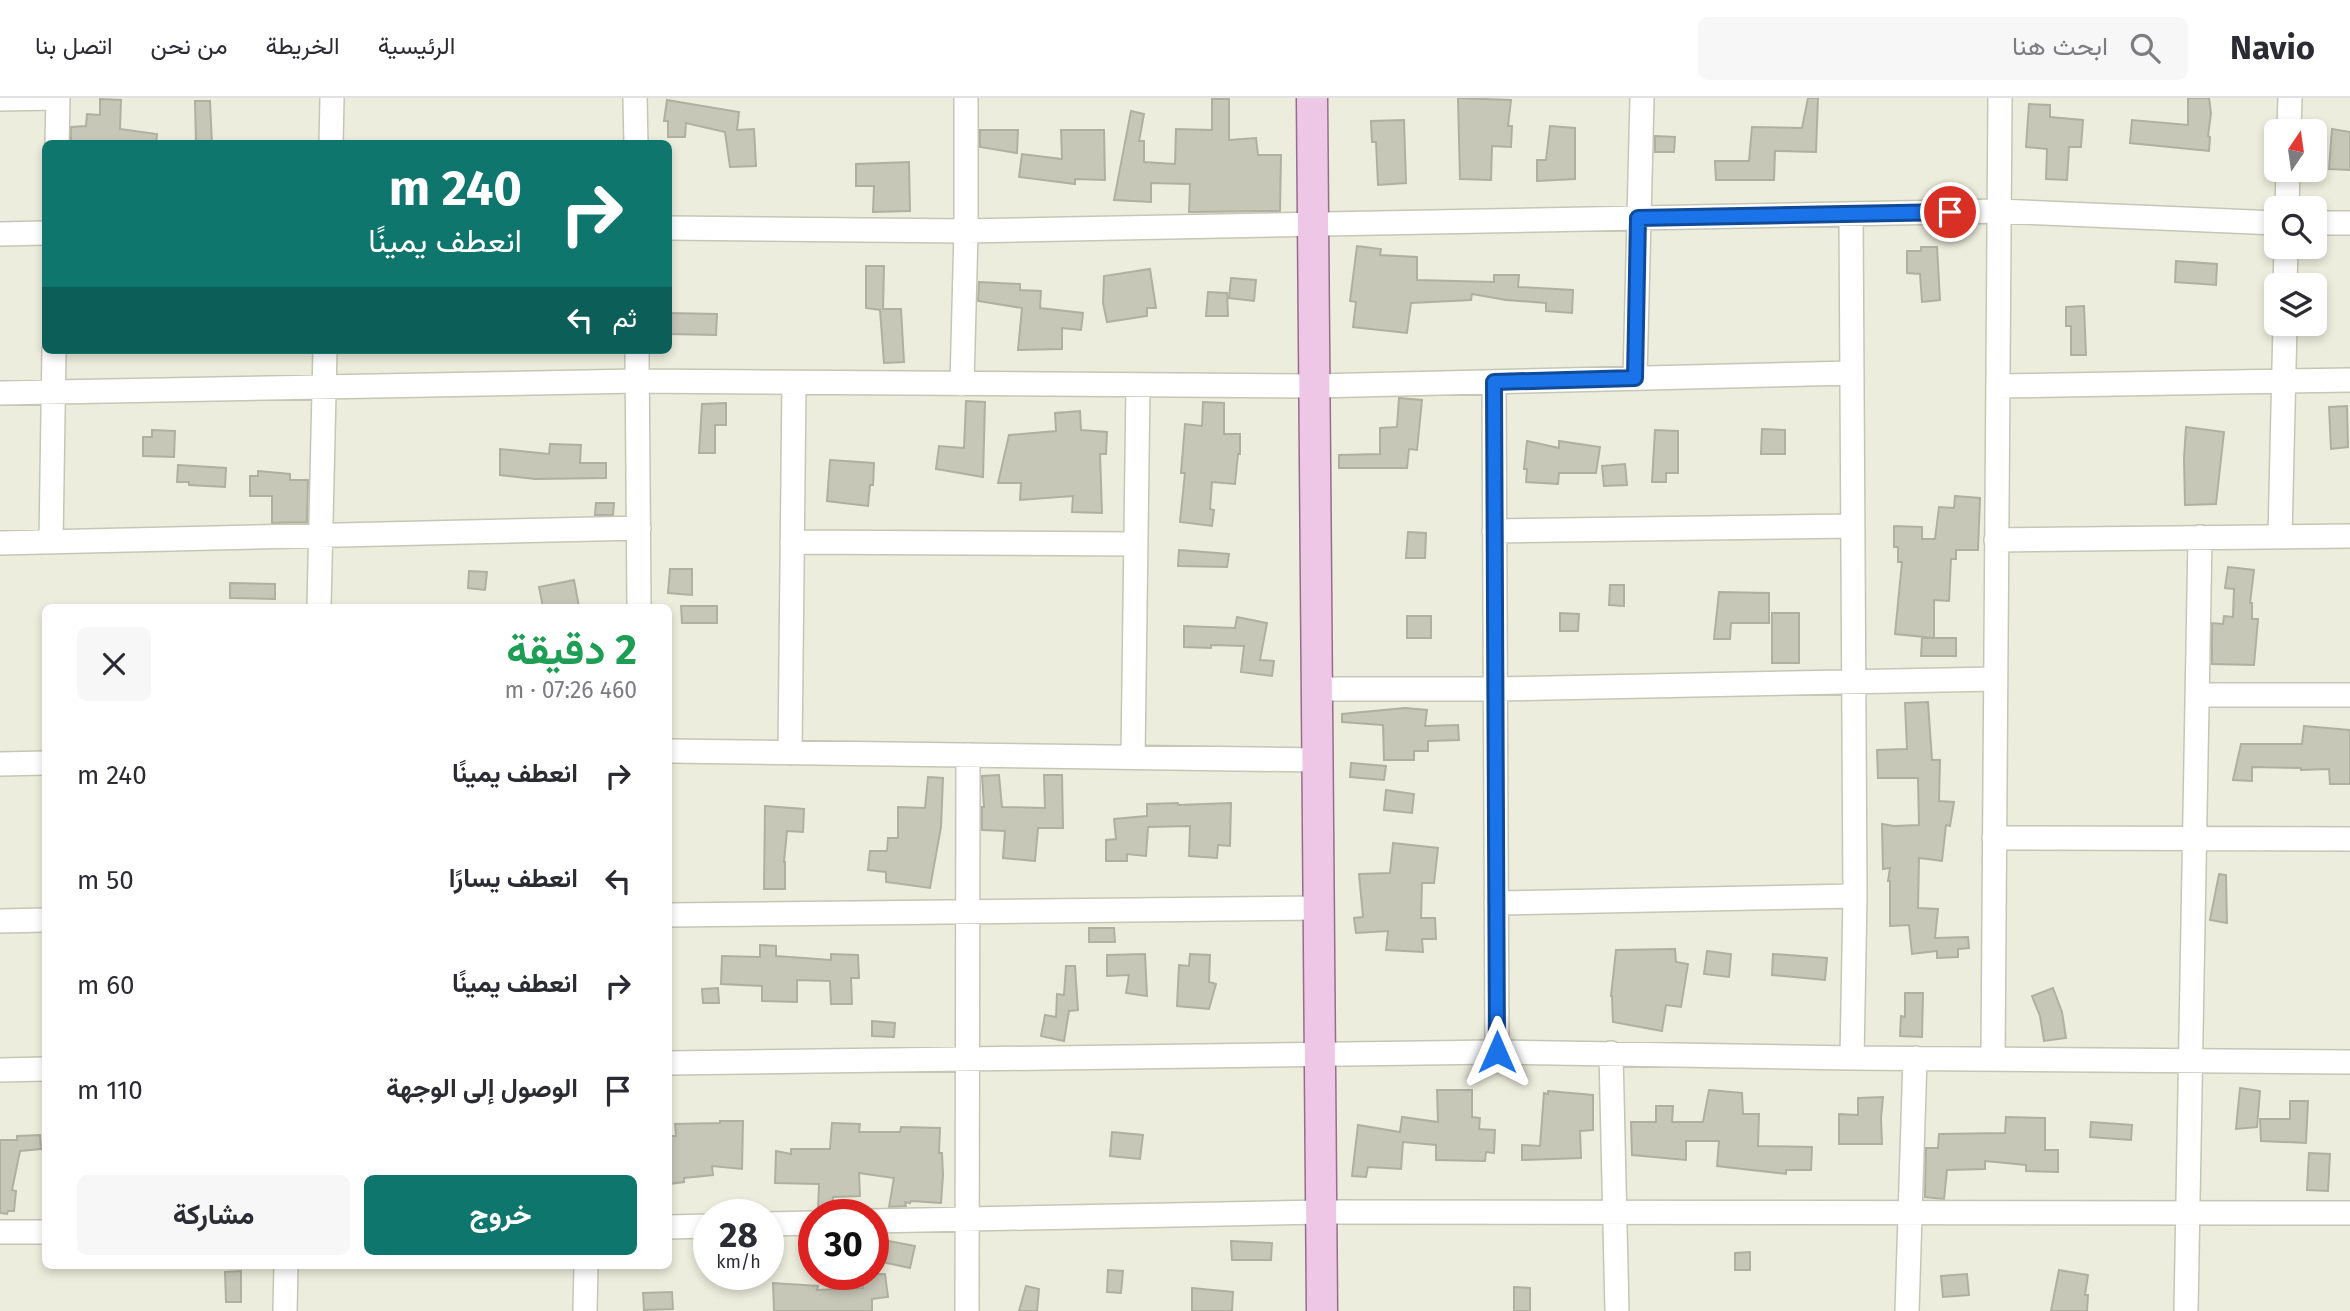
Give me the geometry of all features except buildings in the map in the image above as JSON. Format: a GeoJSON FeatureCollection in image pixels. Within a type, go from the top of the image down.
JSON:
{"type":"FeatureCollection","features":[{"type":"Feature","properties":{"kind":"main road"},"geometry":{"type":"LineString","coordinates":[[1312,98],[1322,1311]]}},
{"type":"Feature","properties":{"kind":"street"},"geometry":{"type":"LineString","coordinates":[[0,99],[57,98],[57,140]]}},
{"type":"Feature","properties":{"kind":"street"},"geometry":{"type":"LineString","coordinates":[[331,140],[332,98]]}},
{"type":"Feature","properties":{"kind":"street"},"geometry":{"type":"LineString","coordinates":[[635,98],[636,140]]}},
{"type":"Feature","properties":{"kind":"street"},"geometry":{"type":"LineString","coordinates":[[961,384],[966,231],[966,98]]}},
{"type":"Feature","properties":{"kind":"street"},"geometry":{"type":"LineString","coordinates":[[1635,378],[1642,98]]}},
{"type":"Feature","properties":{"kind":"street"},"geometry":{"type":"LineString","coordinates":[[1993,1059],[2000,98]]}},
{"type":"Feature","properties":{"kind":"street"},"geometry":{"type":"LineString","coordinates":[[2289,119],[2290,98]]}},
{"type":"Feature","properties":{"kind":"street"},"geometry":{"type":"LineString","coordinates":[[672,228],[966,231],[1999,211],[2264,222]]}},
{"type":"Feature","properties":{"kind":"street"},"geometry":{"type":"LineString","coordinates":[[1851,214],[1855,897],[1852,1058]]}},
{"type":"Feature","properties":{"kind":"street"},"geometry":{"type":"LineString","coordinates":[[2327,223],[2350,223]]}},
{"type":"Feature","properties":{"kind":"street"},"geometry":{"type":"LineString","coordinates":[[0,234],[42,233]]}},
{"type":"Feature","properties":{"kind":"street"},"geometry":{"type":"LineString","coordinates":[[2280,537],[2285,336]]}},
{"type":"Feature","properties":{"kind":"street"},"geometry":{"type":"LineString","coordinates":[[51,542],[54,354]]}},
{"type":"Feature","properties":{"kind":"street"},"geometry":{"type":"LineString","coordinates":[[319,604],[325,354]]}},
{"type":"Feature","properties":{"kind":"street"},"geometry":{"type":"LineString","coordinates":[[637,354],[639,604]]}},
{"type":"Feature","properties":{"kind":"street"},"geometry":{"type":"LineString","coordinates":[[0,393],[637,381],[1315,386],[1852,373]]}},
{"type":"Feature","properties":{"kind":"street"},"geometry":{"type":"LineString","coordinates":[[1997,386],[2350,380]]}},
{"type":"Feature","properties":{"kind":"street"},"geometry":{"type":"LineString","coordinates":[[1494,382],[1497,1052]]}},
{"type":"Feature","properties":{"kind":"street"},"geometry":{"type":"LineString","coordinates":[[790,753],[794,383]]}},
{"type":"Feature","properties":{"kind":"street"},"geometry":{"type":"LineString","coordinates":[[1133,757],[1138,385]]}},
{"type":"Feature","properties":{"kind":"street"},"geometry":{"type":"LineString","coordinates":[[1494,531],[1852,526]]}},
{"type":"Feature","properties":{"kind":"street"},"geometry":{"type":"LineString","coordinates":[[0,543],[639,528]]}},
{"type":"Feature","properties":{"kind":"street"},"geometry":{"type":"LineString","coordinates":[[1996,540],[2350,536]]}},
{"type":"Feature","properties":{"kind":"street"},"geometry":{"type":"LineString","coordinates":[[2186,1311],[2200,537]]}},
{"type":"Feature","properties":{"kind":"street"},"geometry":{"type":"LineString","coordinates":[[792,542],[1136,544]]}},
{"type":"Feature","properties":{"kind":"street"},"geometry":{"type":"LineString","coordinates":[[1317,690],[1495,690],[1995,679]]}},
{"type":"Feature","properties":{"kind":"street"},"geometry":{"type":"LineString","coordinates":[[2197,695],[2350,695]]}},
{"type":"Feature","properties":{"kind":"street"},"geometry":{"type":"LineString","coordinates":[[672,751],[1317,760]]}},
{"type":"Feature","properties":{"kind":"street"},"geometry":{"type":"LineString","coordinates":[[967,1311],[968,755]]}},
{"type":"Feature","properties":{"kind":"street"},"geometry":{"type":"LineString","coordinates":[[0,764],[42,763]]}},
{"type":"Feature","properties":{"kind":"street"},"geometry":{"type":"LineString","coordinates":[[1994,838],[2350,839]]}},
{"type":"Feature","properties":{"kind":"street"},"geometry":{"type":"LineString","coordinates":[[1496,904],[1855,897]]}},
{"type":"Feature","properties":{"kind":"street"},"geometry":{"type":"LineString","coordinates":[[672,915],[1319,908]]}},
{"type":"Feature","properties":{"kind":"street"},"geometry":{"type":"LineString","coordinates":[[0,921],[42,920]]}},
{"type":"Feature","properties":{"kind":"street"},"geometry":{"type":"LineString","coordinates":[[672,1063],[1497,1052],[2350,1062]]}},
{"type":"Feature","properties":{"kind":"street"},"geometry":{"type":"LineString","coordinates":[[1611,1054],[1617,1311]]}},
{"type":"Feature","properties":{"kind":"street"},"geometry":{"type":"LineString","coordinates":[[1907,1311],[1915,1058]]}},
{"type":"Feature","properties":{"kind":"street"},"geometry":{"type":"LineString","coordinates":[[0,1070],[42,1069]]}},
{"type":"Feature","properties":{"kind":"street"},"geometry":{"type":"LineString","coordinates":[[889,1221],[1321,1212],[2350,1213]]}},
{"type":"Feature","properties":{"kind":"street"},"geometry":{"type":"LineString","coordinates":[[672,1227],[693,1226]]}},
{"type":"Feature","properties":{"kind":"street"},"geometry":{"type":"LineString","coordinates":[[0,1232],[42,1232]]}},
{"type":"Feature","properties":{"kind":"street"},"geometry":{"type":"LineString","coordinates":[[285,1311],[286,1269]]}},
{"type":"Feature","properties":{"kind":"street"},"geometry":{"type":"LineString","coordinates":[[585,1311],[586,1269]]}},
{"type":"Feature","properties":{"kind":"route"},"geometry":{"type":"LineString","coordinates":[[1497,1052],[1494,382],[1635,378],[1638,218],[1950,212]]}}]}
